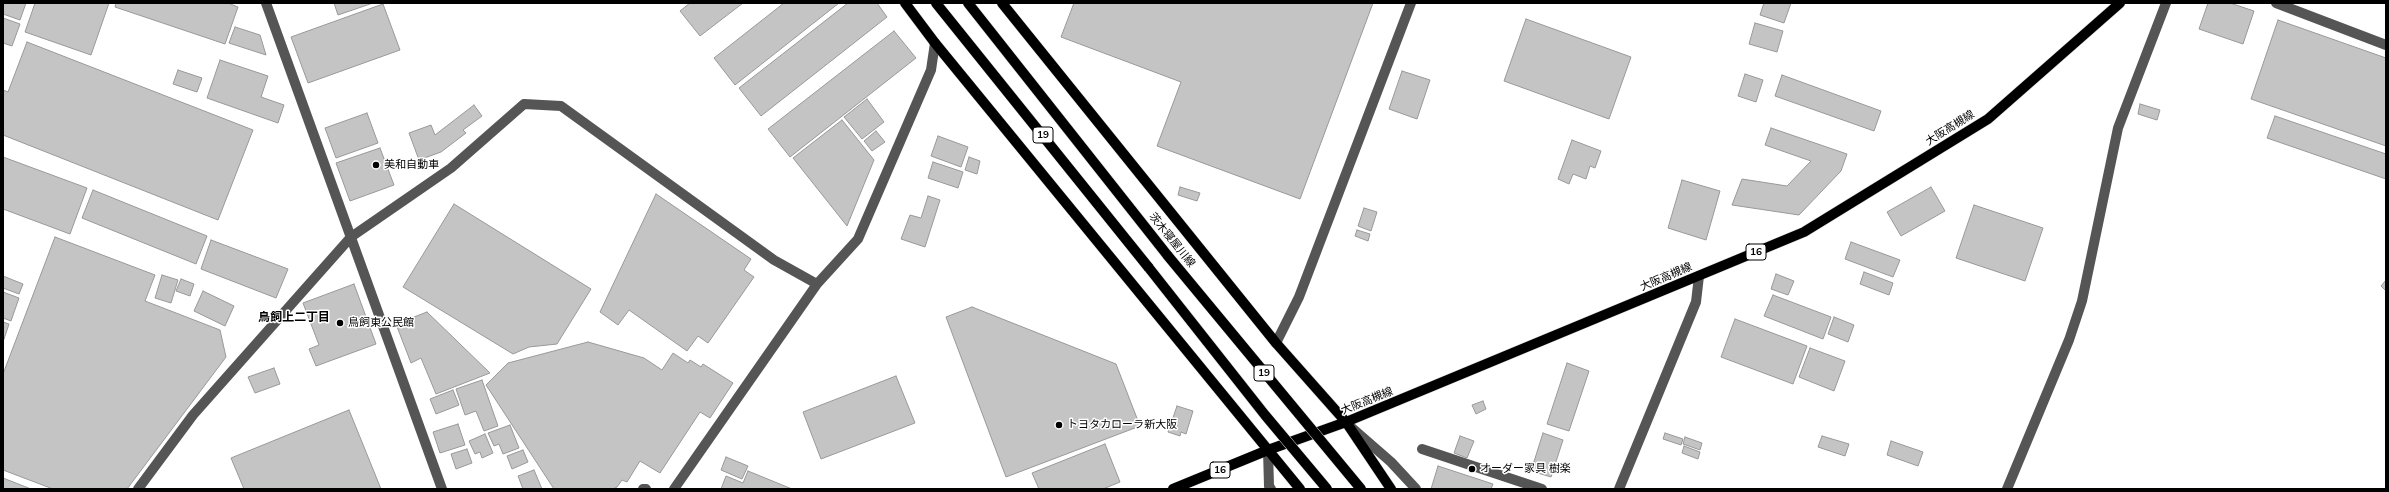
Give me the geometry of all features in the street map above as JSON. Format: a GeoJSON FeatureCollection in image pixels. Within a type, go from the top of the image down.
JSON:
{"type":"FeatureCollection","features":[{"type":"Feature","properties":{"kind":"main road"},"geometry":{"type":"LineString","coordinates":[[905,3],[935,43],[1300,489]]}},
{"type":"Feature","properties":{"kind":"main road","name":"19"},"geometry":{"type":"LineString","coordinates":[[936,3],[1150,268],[1265,414],[1327,489]]}},
{"type":"Feature","properties":{"kind":"main road","name":"茨木寝屋川線"},"geometry":{"type":"LineString","coordinates":[[968,3],[1168,256],[1361,489]]}},
{"type":"Feature","properties":{"kind":"main road"},"geometry":{"type":"LineString","coordinates":[[1002,3],[1276,343],[1346,422],[1391,489]]}},
{"type":"Feature","properties":{"kind":"main road","name":"大阪高槻線"},"geometry":{"type":"LineString","coordinates":[[1173,489],[1268,450],[1346,422],[1804,232],[1988,119],[2120,3]]}},
{"type":"Feature","properties":{"kind":"street"},"geometry":{"type":"LineString","coordinates":[[266,3],[442,489]]}},
{"type":"Feature","properties":{"kind":"street"},"geometry":{"type":"LineString","coordinates":[[1276,343],[1299,297],[1411,3]]}},
{"type":"Feature","properties":{"kind":"street"},"geometry":{"type":"LineString","coordinates":[[2007,489],[2070,340],[2082,301],[2118,128],[2166,3]]}},
{"type":"Feature","properties":{"kind":"street"},"geometry":{"type":"LineString","coordinates":[[2276,3],[2386,45]]}},
{"type":"Feature","properties":{"kind":"street"},"geometry":{"type":"LineString","coordinates":[[674,489],[817,284],[858,239],[931,70],[935,43]]}},
{"type":"Feature","properties":{"kind":"street"},"geometry":{"type":"LineString","coordinates":[[138,489],[193,415],[351,237],[451,168],[524,104],[561,106],[774,260],[817,284]]}},
{"type":"Feature","properties":{"kind":"street"},"geometry":{"type":"LineString","coordinates":[[1619,489],[1696,302],[1699,276]]}},
{"type":"Feature","properties":{"kind":"street"},"geometry":{"type":"LineString","coordinates":[[1346,422],[1391,462],[1416,489]]}},
{"type":"Feature","properties":{"kind":"street"},"geometry":{"type":"LineString","coordinates":[[1268,450],[1269,486],[1272,489]]}},
{"type":"Feature","properties":{"kind":"street"},"geometry":{"type":"LineString","coordinates":[[1422,450],[1542,489]]}},
{"type":"Feature","properties":{"kind":"building"},"geometry":{"type":"Polygon","coordinates":[[[3,3],[26,3],[20,20],[3,14],[3,3]]]}},
{"type":"Feature","properties":{"kind":"building"},"geometry":{"type":"Polygon","coordinates":[[[35,3],[109,3],[91,55],[25,32],[35,3]]]}},
{"type":"Feature","properties":{"kind":"building"},"geometry":{"type":"Polygon","coordinates":[[[116,3],[228,3],[238,7],[225,44],[115,7],[116,3]]]}},
{"type":"Feature","properties":{"kind":"building"},"geometry":{"type":"Polygon","coordinates":[[[334,3],[373,3],[338,15],[334,3]]]}},
{"type":"Feature","properties":{"kind":"building"},"geometry":{"type":"Polygon","coordinates":[[[690,3],[743,3],[700,36],[680,11],[690,3]]]}},
{"type":"Feature","properties":{"kind":"building"},"geometry":{"type":"Polygon","coordinates":[[[784,3],[839,3],[735,85],[714,58],[784,3]]]}},
{"type":"Feature","properties":{"kind":"building"},"geometry":{"type":"Polygon","coordinates":[[[848,3],[877,3],[887,17],[761,116],[739,88],[848,3]]]}},
{"type":"Feature","properties":{"kind":"building"},"geometry":{"type":"Polygon","coordinates":[[[1074,3],[1373,3],[1300,199],[1157,146],[1181,82],[1061,37],[1074,3]]]}},
{"type":"Feature","properties":{"kind":"building"},"geometry":{"type":"Polygon","coordinates":[[[1764,3],[1791,3],[1784,23],[1760,15],[1764,3]]]}},
{"type":"Feature","properties":{"kind":"building"},"geometry":{"type":"Polygon","coordinates":[[[2208,3],[2230,3],[2254,11],[2243,44],[2199,29],[2208,3]]]}},
{"type":"Feature","properties":{"kind":"building"},"geometry":{"type":"Polygon","coordinates":[[[383,4],[400,50],[308,83],[291,37],[383,4]]]}},
{"type":"Feature","properties":{"kind":"building"},"geometry":{"type":"Polygon","coordinates":[[[3,18],[20,24],[12,46],[3,43],[3,18]]]}},
{"type":"Feature","properties":{"kind":"building"},"geometry":{"type":"Polygon","coordinates":[[[1526,19],[1631,57],[1609,119],[1504,81],[1526,19]]]}},
{"type":"Feature","properties":{"kind":"building"},"geometry":{"type":"Polygon","coordinates":[[[2278,20],[2386,58],[2386,146],[2251,99],[2278,20]]]}},
{"type":"Feature","properties":{"kind":"building"},"geometry":{"type":"Polygon","coordinates":[[[1755,23],[1783,31],[1777,52],[1749,44],[1755,23]]]}},
{"type":"Feature","properties":{"kind":"building"},"geometry":{"type":"Polygon","coordinates":[[[235,27],[260,35],[266,55],[229,43],[235,27]]]}},
{"type":"Feature","properties":{"kind":"building"},"geometry":{"type":"Polygon","coordinates":[[[894,31],[916,58],[790,157],[768,129],[894,31]]]}},
{"type":"Feature","properties":{"kind":"building"},"geometry":{"type":"Polygon","coordinates":[[[27,42],[253,130],[218,220],[3,135],[3,90],[8,92],[27,42]]]}},
{"type":"Feature","properties":{"kind":"building"},"geometry":{"type":"Polygon","coordinates":[[[220,60],[268,76],[261,97],[284,105],[278,123],[207,98],[220,60]]]}},
{"type":"Feature","properties":{"kind":"building"},"geometry":{"type":"Polygon","coordinates":[[[178,70],[202,78],[197,92],[173,84],[178,70]]]}},
{"type":"Feature","properties":{"kind":"building"},"geometry":{"type":"Polygon","coordinates":[[[1402,71],[1430,80],[1417,119],[1389,109],[1402,71]]]}},
{"type":"Feature","properties":{"kind":"building"},"geometry":{"type":"Polygon","coordinates":[[[1745,74],[1763,80],[1756,102],[1738,96],[1745,74]]]}},
{"type":"Feature","properties":{"kind":"building"},"geometry":{"type":"Polygon","coordinates":[[[1782,75],[1881,111],[1874,131],[1775,96],[1782,75]]]}},
{"type":"Feature","properties":{"kind":"building"},"geometry":{"type":"Polygon","coordinates":[[[867,99],[884,122],[862,139],[844,117],[867,99]]]}},
{"type":"Feature","properties":{"kind":"building"},"geometry":{"type":"Polygon","coordinates":[[[2140,104],[2160,110],[2157,120],[2138,114],[2140,104]]]}},
{"type":"Feature","properties":{"kind":"building"},"geometry":{"type":"Polygon","coordinates":[[[474,105],[482,116],[463,130],[466,133],[441,152],[419,160],[409,133],[431,125],[435,135],[474,105]]]}},
{"type":"Feature","properties":{"kind":"building"},"geometry":{"type":"Polygon","coordinates":[[[367,113],[378,143],[336,158],[325,128],[367,113]]]}},
{"type":"Feature","properties":{"kind":"building"},"geometry":{"type":"Polygon","coordinates":[[[2275,116],[2386,154],[2386,179],[2267,138],[2275,116]]]}},
{"type":"Feature","properties":{"kind":"building"},"geometry":{"type":"Polygon","coordinates":[[[842,120],[874,160],[847,226],[793,158],[842,120]]]}},
{"type":"Feature","properties":{"kind":"building"},"geometry":{"type":"Polygon","coordinates":[[[1771,128],[1847,154],[1841,171],[1799,215],[1732,205],[1742,179],[1787,186],[1811,161],[1765,145],[1771,128]]]}},
{"type":"Feature","properties":{"kind":"building"},"geometry":{"type":"Polygon","coordinates":[[[876,131],[885,142],[872,151],[864,141],[876,131]]]}},
{"type":"Feature","properties":{"kind":"building"},"geometry":{"type":"Polygon","coordinates":[[[938,136],[968,147],[961,167],[931,156],[938,136]]]}},
{"type":"Feature","properties":{"kind":"building"},"geometry":{"type":"Polygon","coordinates":[[[1572,140],[1601,151],[1595,168],[1590,166],[1586,179],[1573,174],[1569,184],[1558,179],[1572,140]]]}},
{"type":"Feature","properties":{"kind":"building"},"geometry":{"type":"Polygon","coordinates":[[[380,148],[394,185],[350,201],[336,163],[380,148]]]}},
{"type":"Feature","properties":{"kind":"building"},"geometry":{"type":"Polygon","coordinates":[[[3,157],[87,188],[70,234],[3,209],[3,157]]]}},
{"type":"Feature","properties":{"kind":"building"},"geometry":{"type":"Polygon","coordinates":[[[969,157],[980,161],[977,174],[965,170],[969,157]]]}},
{"type":"Feature","properties":{"kind":"building"},"geometry":{"type":"Polygon","coordinates":[[[933,162],[963,172],[958,188],[928,178],[933,162]]]}},
{"type":"Feature","properties":{"kind":"building"},"geometry":{"type":"Polygon","coordinates":[[[1682,180],[1720,191],[1706,240],[1668,228],[1682,180]]]}},
{"type":"Feature","properties":{"kind":"building"},"geometry":{"type":"Polygon","coordinates":[[[1180,187],[1200,193],[1197,201],[1178,195],[1180,187]]]}},
{"type":"Feature","properties":{"kind":"building"},"geometry":{"type":"Polygon","coordinates":[[[1931,187],[1945,211],[1901,236],[1887,212],[1931,187]]]}},
{"type":"Feature","properties":{"kind":"building"},"geometry":{"type":"Polygon","coordinates":[[[93,190],[207,236],[196,264],[82,218],[93,190]]]}},
{"type":"Feature","properties":{"kind":"building"},"geometry":{"type":"Polygon","coordinates":[[[656,194],[751,259],[744,270],[754,277],[708,343],[698,336],[687,351],[629,310],[618,325],[600,312],[656,194]]]}},
{"type":"Feature","properties":{"kind":"building"},"geometry":{"type":"Polygon","coordinates":[[[928,196],[940,200],[925,247],[901,239],[910,215],[921,218],[928,196]]]}},
{"type":"Feature","properties":{"kind":"building"},"geometry":{"type":"Polygon","coordinates":[[[454,204],[591,289],[557,344],[529,347],[513,354],[403,287],[454,204]]]}},
{"type":"Feature","properties":{"kind":"building"},"geometry":{"type":"Polygon","coordinates":[[[1974,205],[2043,228],[2025,281],[1956,258],[1974,205]]]}},
{"type":"Feature","properties":{"kind":"building"},"geometry":{"type":"Polygon","coordinates":[[[1364,208],[1377,212],[1371,231],[1358,226],[1364,208]]]}},
{"type":"Feature","properties":{"kind":"building"},"geometry":{"type":"Polygon","coordinates":[[[1357,230],[1370,234],[1368,241],[1355,236],[1357,230]]]}},
{"type":"Feature","properties":{"kind":"building"},"geometry":{"type":"Polygon","coordinates":[[[55,237],[155,275],[145,301],[220,330],[226,357],[127,489],[53,489],[3,470],[3,374],[55,237]]]}},
{"type":"Feature","properties":{"kind":"building"},"geometry":{"type":"Polygon","coordinates":[[[211,240],[288,269],[276,298],[201,269],[211,240]]]}},
{"type":"Feature","properties":{"kind":"building"},"geometry":{"type":"Polygon","coordinates":[[[1851,242],[1900,260],[1893,277],[1845,259],[1851,242]]]}},
{"type":"Feature","properties":{"kind":"building"},"geometry":{"type":"Polygon","coordinates":[[[1864,272],[1893,283],[1889,295],[1860,284],[1864,272]]]}},
{"type":"Feature","properties":{"kind":"building"},"geometry":{"type":"Polygon","coordinates":[[[1776,274],[1794,281],[1788,295],[1771,289],[1776,274]]]}},
{"type":"Feature","properties":{"kind":"building"},"geometry":{"type":"Polygon","coordinates":[[[162,275],[178,280],[171,303],[155,298],[162,275]]]}},
{"type":"Feature","properties":{"kind":"building"},"geometry":{"type":"Polygon","coordinates":[[[3,276],[23,284],[19,294],[3,288],[3,276]]]}},
{"type":"Feature","properties":{"kind":"building"},"geometry":{"type":"Polygon","coordinates":[[[181,279],[194,284],[190,296],[176,291],[181,279]]]}},
{"type":"Feature","properties":{"kind":"building"},"geometry":{"type":"Polygon","coordinates":[[[2386,280],[2386,291],[2381,286],[2386,280]]]}},
{"type":"Feature","properties":{"kind":"building","name":"鳥飼東公民館"},"geometry":{"type":"Polygon","coordinates":[[[354,284],[376,344],[316,366],[309,349],[319,345],[303,303],[354,284]]]}},
{"type":"Feature","properties":{"kind":"building"},"geometry":{"type":"Polygon","coordinates":[[[203,291],[234,306],[225,326],[194,311],[203,291]]]}},
{"type":"Feature","properties":{"kind":"building"},"geometry":{"type":"Polygon","coordinates":[[[3,292],[19,298],[11,321],[3,318],[3,292]]]}},
{"type":"Feature","properties":{"kind":"building"},"geometry":{"type":"Polygon","coordinates":[[[1773,295],[1831,317],[1823,339],[1764,316],[1773,295]]]}},
{"type":"Feature","properties":{"kind":"building"},"geometry":{"type":"Polygon","coordinates":[[[972,307],[1116,364],[1140,426],[1006,477],[946,317],[972,307]]]}},
{"type":"Feature","properties":{"kind":"building"},"geometry":{"type":"Polygon","coordinates":[[[427,312],[490,373],[436,394],[421,358],[411,363],[396,324],[427,312]]]}},
{"type":"Feature","properties":{"kind":"building"},"geometry":{"type":"Polygon","coordinates":[[[1834,317],[1854,325],[1848,342],[1828,334],[1834,317]]]}},
{"type":"Feature","properties":{"kind":"building"},"geometry":{"type":"Polygon","coordinates":[[[1735,319],[1807,346],[1793,384],[1721,357],[1735,319]]]}},
{"type":"Feature","properties":{"kind":"building"},"geometry":{"type":"Polygon","coordinates":[[[3,322],[9,324],[3,342],[3,322]]]}},
{"type":"Feature","properties":{"kind":"building"},"geometry":{"type":"Polygon","coordinates":[[[588,342],[644,358],[662,370],[673,353],[688,363],[690,360],[701,367],[703,364],[733,383],[710,418],[700,412],[660,473],[640,461],[627,482],[622,480],[617,487],[613,489],[554,489],[486,385],[508,363],[588,342]]]}},
{"type":"Feature","properties":{"kind":"building"},"geometry":{"type":"Polygon","coordinates":[[[1810,348],[1845,361],[1834,391],[1799,377],[1810,348]]]}},
{"type":"Feature","properties":{"kind":"building"},"geometry":{"type":"Polygon","coordinates":[[[1567,363],[1589,371],[1569,431],[1547,424],[1567,363]]]}},
{"type":"Feature","properties":{"kind":"building"},"geometry":{"type":"Polygon","coordinates":[[[274,368],[280,384],[255,393],[248,377],[274,368]]]}},
{"type":"Feature","properties":{"kind":"building"},"geometry":{"type":"Polygon","coordinates":[[[896,376],[915,423],[821,459],[803,412],[896,376]]]}},
{"type":"Feature","properties":{"kind":"building"},"geometry":{"type":"Polygon","coordinates":[[[482,380],[498,426],[484,431],[476,411],[465,415],[456,389],[482,380]]]}},
{"type":"Feature","properties":{"kind":"building"},"geometry":{"type":"Polygon","coordinates":[[[453,390],[459,405],[436,414],[430,399],[453,390]]]}},
{"type":"Feature","properties":{"kind":"building"},"geometry":{"type":"Polygon","coordinates":[[[1483,401],[1486,409],[1476,414],[1472,405],[1483,401]]]}},
{"type":"Feature","properties":{"kind":"building"},"geometry":{"type":"Polygon","coordinates":[[[1177,406],[1193,411],[1186,434],[1181,432],[1180,436],[1168,432],[1177,406]]]}},
{"type":"Feature","properties":{"kind":"building"},"geometry":{"type":"Polygon","coordinates":[[[349,410],[381,489],[244,489],[231,458],[349,410]]]}},
{"type":"Feature","properties":{"kind":"building"},"geometry":{"type":"Polygon","coordinates":[[[458,424],[465,445],[440,453],[433,432],[458,424]]]}},
{"type":"Feature","properties":{"kind":"building"},"geometry":{"type":"Polygon","coordinates":[[[510,425],[519,448],[503,454],[499,444],[494,446],[488,433],[510,425]]]}},
{"type":"Feature","properties":{"kind":"building"},"geometry":{"type":"Polygon","coordinates":[[[1543,433],[1563,440],[1551,477],[1531,471],[1543,433]]]}},
{"type":"Feature","properties":{"kind":"building"},"geometry":{"type":"Polygon","coordinates":[[[1665,433],[1683,439],[1681,445],[1663,439],[1665,433]]]}},
{"type":"Feature","properties":{"kind":"building"},"geometry":{"type":"Polygon","coordinates":[[[485,434],[493,453],[482,458],[480,452],[475,454],[469,441],[485,434]]]}},
{"type":"Feature","properties":{"kind":"building"},"geometry":{"type":"Polygon","coordinates":[[[1460,436],[1474,441],[1467,458],[1454,453],[1460,436]]]}},
{"type":"Feature","properties":{"kind":"building"},"geometry":{"type":"Polygon","coordinates":[[[1822,436],[1849,444],[1845,456],[1818,447],[1822,436]]]}},
{"type":"Feature","properties":{"kind":"building"},"geometry":{"type":"Polygon","coordinates":[[[1685,437],[1702,443],[1700,450],[1683,444],[1685,437]]]}},
{"type":"Feature","properties":{"kind":"building"},"geometry":{"type":"Polygon","coordinates":[[[1891,441],[1923,452],[1918,466],[1887,455],[1891,441]]]}},
{"type":"Feature","properties":{"kind":"building"},"geometry":{"type":"Polygon","coordinates":[[[1105,444],[1120,482],[1103,489],[1039,489],[1032,473],[1105,444]]]}},
{"type":"Feature","properties":{"kind":"building"},"geometry":{"type":"Polygon","coordinates":[[[1684,446],[1700,452],[1698,459],[1682,453],[1684,446]]]}},
{"type":"Feature","properties":{"kind":"building"},"geometry":{"type":"Polygon","coordinates":[[[467,449],[472,463],[456,469],[451,454],[467,449]]]}},
{"type":"Feature","properties":{"kind":"building"},"geometry":{"type":"Polygon","coordinates":[[[523,450],[528,462],[512,469],[507,456],[523,450]]]}},
{"type":"Feature","properties":{"kind":"building"},"geometry":{"type":"Polygon","coordinates":[[[726,457],[748,466],[742,479],[721,470],[726,457]]]}},
{"type":"Feature","properties":{"kind":"building"},"geometry":{"type":"Polygon","coordinates":[[[1438,466],[1493,484],[1491,489],[1431,489],[1438,466]]]}},
{"type":"Feature","properties":{"kind":"building"},"geometry":{"type":"Polygon","coordinates":[[[534,470],[542,489],[523,489],[518,476],[534,470]]]}},
{"type":"Feature","properties":{"kind":"building"},"geometry":{"type":"Polygon","coordinates":[[[748,471],[792,489],[721,489],[726,476],[743,483],[748,471]]]}},
{"type":"Feature","properties":{"kind":"building"},"geometry":{"type":"Polygon","coordinates":[[[3,478],[31,489],[3,489],[3,478]]]}},
{"type":"Feature","properties":{"kind":"place","name":"美和自動車"},"geometry":{"type":"Point","coordinates":[376,165]}},
{"type":"Feature","properties":{"kind":"place","name":"鳥飼東公民館"},"geometry":{"type":"Point","coordinates":[340,323]}},
{"type":"Feature","properties":{"kind":"place","name":"トヨタカローラ新大阪"},"geometry":{"type":"Point","coordinates":[1059,425]}},
{"type":"Feature","properties":{"kind":"place","name":"オーダー家具 樹楽"},"geometry":{"type":"Point","coordinates":[1472,469]}},
{"type":"Feature","properties":{"kind":"district","name":"鳥飼上二丁目"},"geometry":{"type":"Point","coordinates":[294,317]}}]}
